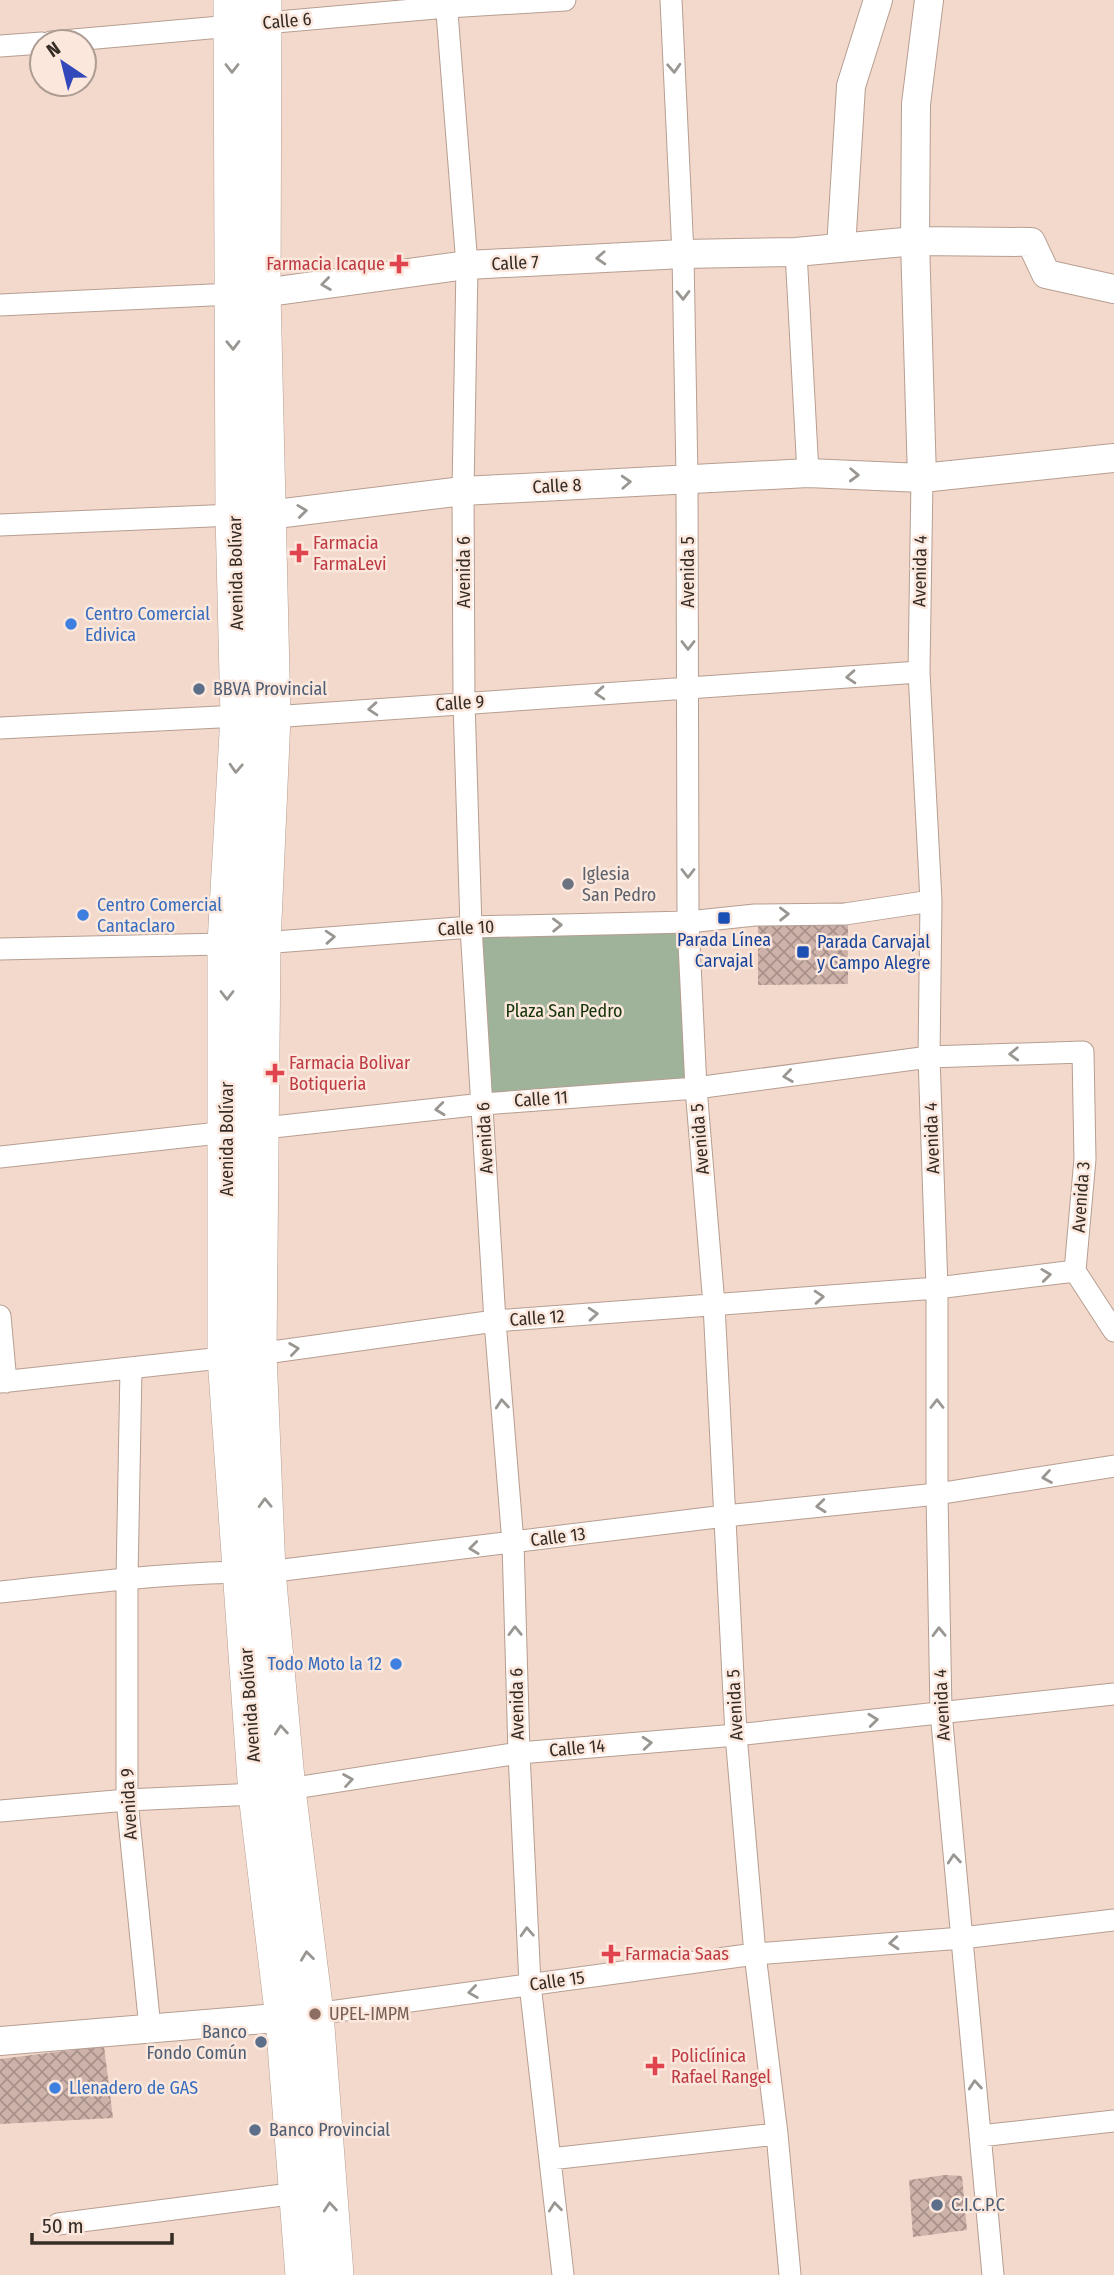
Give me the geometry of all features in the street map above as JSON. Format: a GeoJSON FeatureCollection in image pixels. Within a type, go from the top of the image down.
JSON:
{"type":"FeatureCollection","features":[{"type":"Feature","properties":{"kind":"highway","name":"Avenida Bolívar"},"geometry":{"type":"LineString","coordinates":[[248,12],[247,294],[255,717],[244,943],[242,1355],[253,1572],[272,1792],[299,2016],[335,2275]]}},
{"type":"Feature","properties":{"kind":"highway","name":"Avenida Bolívar"},"geometry":{"type":"LineString","coordinates":[[299,2016],[298,2193],[304,2275]]}},
{"type":"Feature","properties":{"kind":"main road"},"geometry":{"type":"LineString","coordinates":[[841,248],[851,86],[878,0]]}},
{"type":"Feature","properties":{"kind":"main road","name":"Avenida 4"},"geometry":{"type":"LineString","coordinates":[[922,478],[915,241],[916,104],[929,0]]}},
{"type":"Feature","properties":{"kind":"main road","name":"Calle 7"},"geometry":{"type":"LineString","coordinates":[[247,294],[467,265],[682,254],[796,252],[915,241],[1031,242],[1046,274],[1114,289]]}},
{"type":"Feature","properties":{"kind":"main road","name":"Calle 8"},"geometry":{"type":"LineString","coordinates":[[251,515],[463,491],[808,473],[922,478],[1114,458]]}},
{"type":"Feature","properties":{"kind":"main road","name":"Calle 15"},"geometry":{"type":"LineString","coordinates":[[0,2041],[299,2016]]}},
{"type":"Feature","properties":{"kind":"street","name":"Calle 6"},"geometry":{"type":"LineString","coordinates":[[98,35],[248,12],[565,0]]}},
{"type":"Feature","properties":{"kind":"street","name":"Avenida 5"},"geometry":{"type":"LineString","coordinates":[[671,0],[682,254],[687,478],[688,922],[696,1088],[714,1305],[736,1735],[755,1954],[777,2134],[790,2275]]}},
{"type":"Feature","properties":{"kind":"street","name":"Avenida 6"},"geometry":{"type":"LineString","coordinates":[[447,3],[467,265],[463,491],[464,702],[471,927],[495,1321],[513,1543],[530,1984],[563,2275]]}},
{"type":"Feature","properties":{"kind":"street"},"geometry":{"type":"LineString","coordinates":[[0,47],[28,44]]}},
{"type":"Feature","properties":{"kind":"street"},"geometry":{"type":"LineString","coordinates":[[796,252],[808,473]]}},
{"type":"Feature","properties":{"kind":"street","name":"Calle 7"},"geometry":{"type":"LineString","coordinates":[[0,305],[247,294]]}},
{"type":"Feature","properties":{"kind":"street","name":"Avenida 4"},"geometry":{"type":"LineString","coordinates":[[922,478],[919,672],[931,901],[929,1057],[937,1288],[941,1712],[993,2275]]}},
{"type":"Feature","properties":{"kind":"street","name":"Calle 8"},"geometry":{"type":"LineString","coordinates":[[0,525],[251,515]]}},
{"type":"Feature","properties":{"kind":"street","name":"Calle 9"},"geometry":{"type":"LineString","coordinates":[[0,728],[255,717],[919,672]]}},
{"type":"Feature","properties":{"kind":"street","name":"Calle 10"},"geometry":{"type":"LineString","coordinates":[[0,949],[244,943],[471,927],[688,922],[755,915],[845,914],[931,901]]}},
{"type":"Feature","properties":{"kind":"street","name":"Calle 11"},"geometry":{"type":"LineString","coordinates":[[0,1157],[483,1104],[696,1088],[929,1057],[1083,1052]]}},
{"type":"Feature","properties":{"kind":"street","name":"Avenida 3"},"geometry":{"type":"LineString","coordinates":[[1075,1271],[1085,1159],[1083,1052]]}},
{"type":"Feature","properties":{"kind":"street"},"geometry":{"type":"LineString","coordinates":[[1075,1271],[1114,1331]]}},
{"type":"Feature","properties":{"kind":"street","name":"Calle 12"},"geometry":{"type":"LineString","coordinates":[[3,1382],[242,1355],[495,1321],[937,1288],[1075,1271]]}},
{"type":"Feature","properties":{"kind":"street"},"geometry":{"type":"LineString","coordinates":[[0,1316],[3,1382]]}},
{"type":"Feature","properties":{"kind":"street","name":"Avenida 9"},"geometry":{"type":"LineString","coordinates":[[131,1368],[127,1800],[149,2028]]}},
{"type":"Feature","properties":{"kind":"street","name":"Calle 13"},"geometry":{"type":"LineString","coordinates":[[0,1592],[127,1579],[253,1572],[513,1543],[725,1516],[937,1494],[1114,1466]]}},
{"type":"Feature","properties":{"kind":"street","name":"Calle 14"},"geometry":{"type":"LineString","coordinates":[[0,1811],[127,1800],[272,1792],[519,1753],[736,1735],[1114,1694]]}},
{"type":"Feature","properties":{"kind":"street","name":"Calle 15"},"geometry":{"type":"LineString","coordinates":[[299,2016],[755,1954],[962,1938],[1114,1920]]}},
{"type":"Feature","properties":{"kind":"street"},"geometry":{"type":"LineString","coordinates":[[980,2136],[1114,2121]]}},
{"type":"Feature","properties":{"kind":"street"},"geometry":{"type":"LineString","coordinates":[[550,2159],[777,2134]]}},
{"type":"Feature","properties":{"kind":"street"},"geometry":{"type":"LineString","coordinates":[[58,2224],[298,2193]]}},
{"type":"Feature","properties":{"kind":"green space","name":"Plaza San Pedro"},"geometry":{"type":"Polygon","coordinates":[[[688,922],[696,1088],[483,1104],[471,927],[688,922]]]}},
{"type":"Feature","properties":{"kind":"building","name":"Parada Carvajal y Campo Alegre"},"geometry":{"type":"Polygon","coordinates":[[[848,919],[848,984],[758,985],[758,920],[848,919]]]}},
{"type":"Feature","properties":{"kind":"building","name":"Llenadero de GAS"},"geometry":{"type":"Polygon","coordinates":[[[104,2046],[113,2118],[0,2124],[0,2059],[104,2046]]]}},
{"type":"Feature","properties":{"kind":"building","name":"C.I.C.P.C"},"geometry":{"type":"Polygon","coordinates":[[[945,2175],[962,2176],[967,2230],[913,2237],[909,2180],[945,2175]]]}},
{"type":"Feature","properties":{"kind":"place","name":"Farmacia Icaque"},"geometry":{"type":"Point","coordinates":[399,264]}},
{"type":"Feature","properties":{"kind":"place","name":"Farmacia FarmaLevi"},"geometry":{"type":"Point","coordinates":[299,553]}},
{"type":"Feature","properties":{"kind":"place","name":"Centro Comercial Edivica"},"geometry":{"type":"Point","coordinates":[71,624]}},
{"type":"Feature","properties":{"kind":"place","name":"BBVA Provincial"},"geometry":{"type":"Point","coordinates":[199,689]}},
{"type":"Feature","properties":{"kind":"place","name":"Iglesia San Pedro"},"geometry":{"type":"Point","coordinates":[568,884]}},
{"type":"Feature","properties":{"kind":"place","name":"Centro Comercial Cantaclaro"},"geometry":{"type":"Point","coordinates":[83,915]}},
{"type":"Feature","properties":{"kind":"place","name":"Parada Línea Carvajal"},"geometry":{"type":"Point","coordinates":[724,918]}},
{"type":"Feature","properties":{"kind":"place","name":"Parada Carvajal y Campo Alegre"},"geometry":{"type":"Point","coordinates":[803,952]}},
{"type":"Feature","properties":{"kind":"place","name":"Farmacia Bolivar Botiqueria"},"geometry":{"type":"Point","coordinates":[275,1073]}},
{"type":"Feature","properties":{"kind":"place","name":"Todo Moto la 12"},"geometry":{"type":"Point","coordinates":[396,1664]}},
{"type":"Feature","properties":{"kind":"place","name":"Farmacia Saas"},"geometry":{"type":"Point","coordinates":[611,1954]}},
{"type":"Feature","properties":{"kind":"place","name":"UPEL-IMPM"},"geometry":{"type":"Point","coordinates":[315,2014]}},
{"type":"Feature","properties":{"kind":"place","name":"Banco Fondo Común"},"geometry":{"type":"Point","coordinates":[261,2042]}},
{"type":"Feature","properties":{"kind":"place","name":"Policlínica Rafael Rangel"},"geometry":{"type":"Point","coordinates":[655,2066]}},
{"type":"Feature","properties":{"kind":"place","name":"Llenadero de GAS"},"geometry":{"type":"Point","coordinates":[55,2088]}},
{"type":"Feature","properties":{"kind":"place","name":"Banco Provincial"},"geometry":{"type":"Point","coordinates":[255,2130]}},
{"type":"Feature","properties":{"kind":"place","name":"C.I.C.P.C"},"geometry":{"type":"Point","coordinates":[937,2205]}}]}
